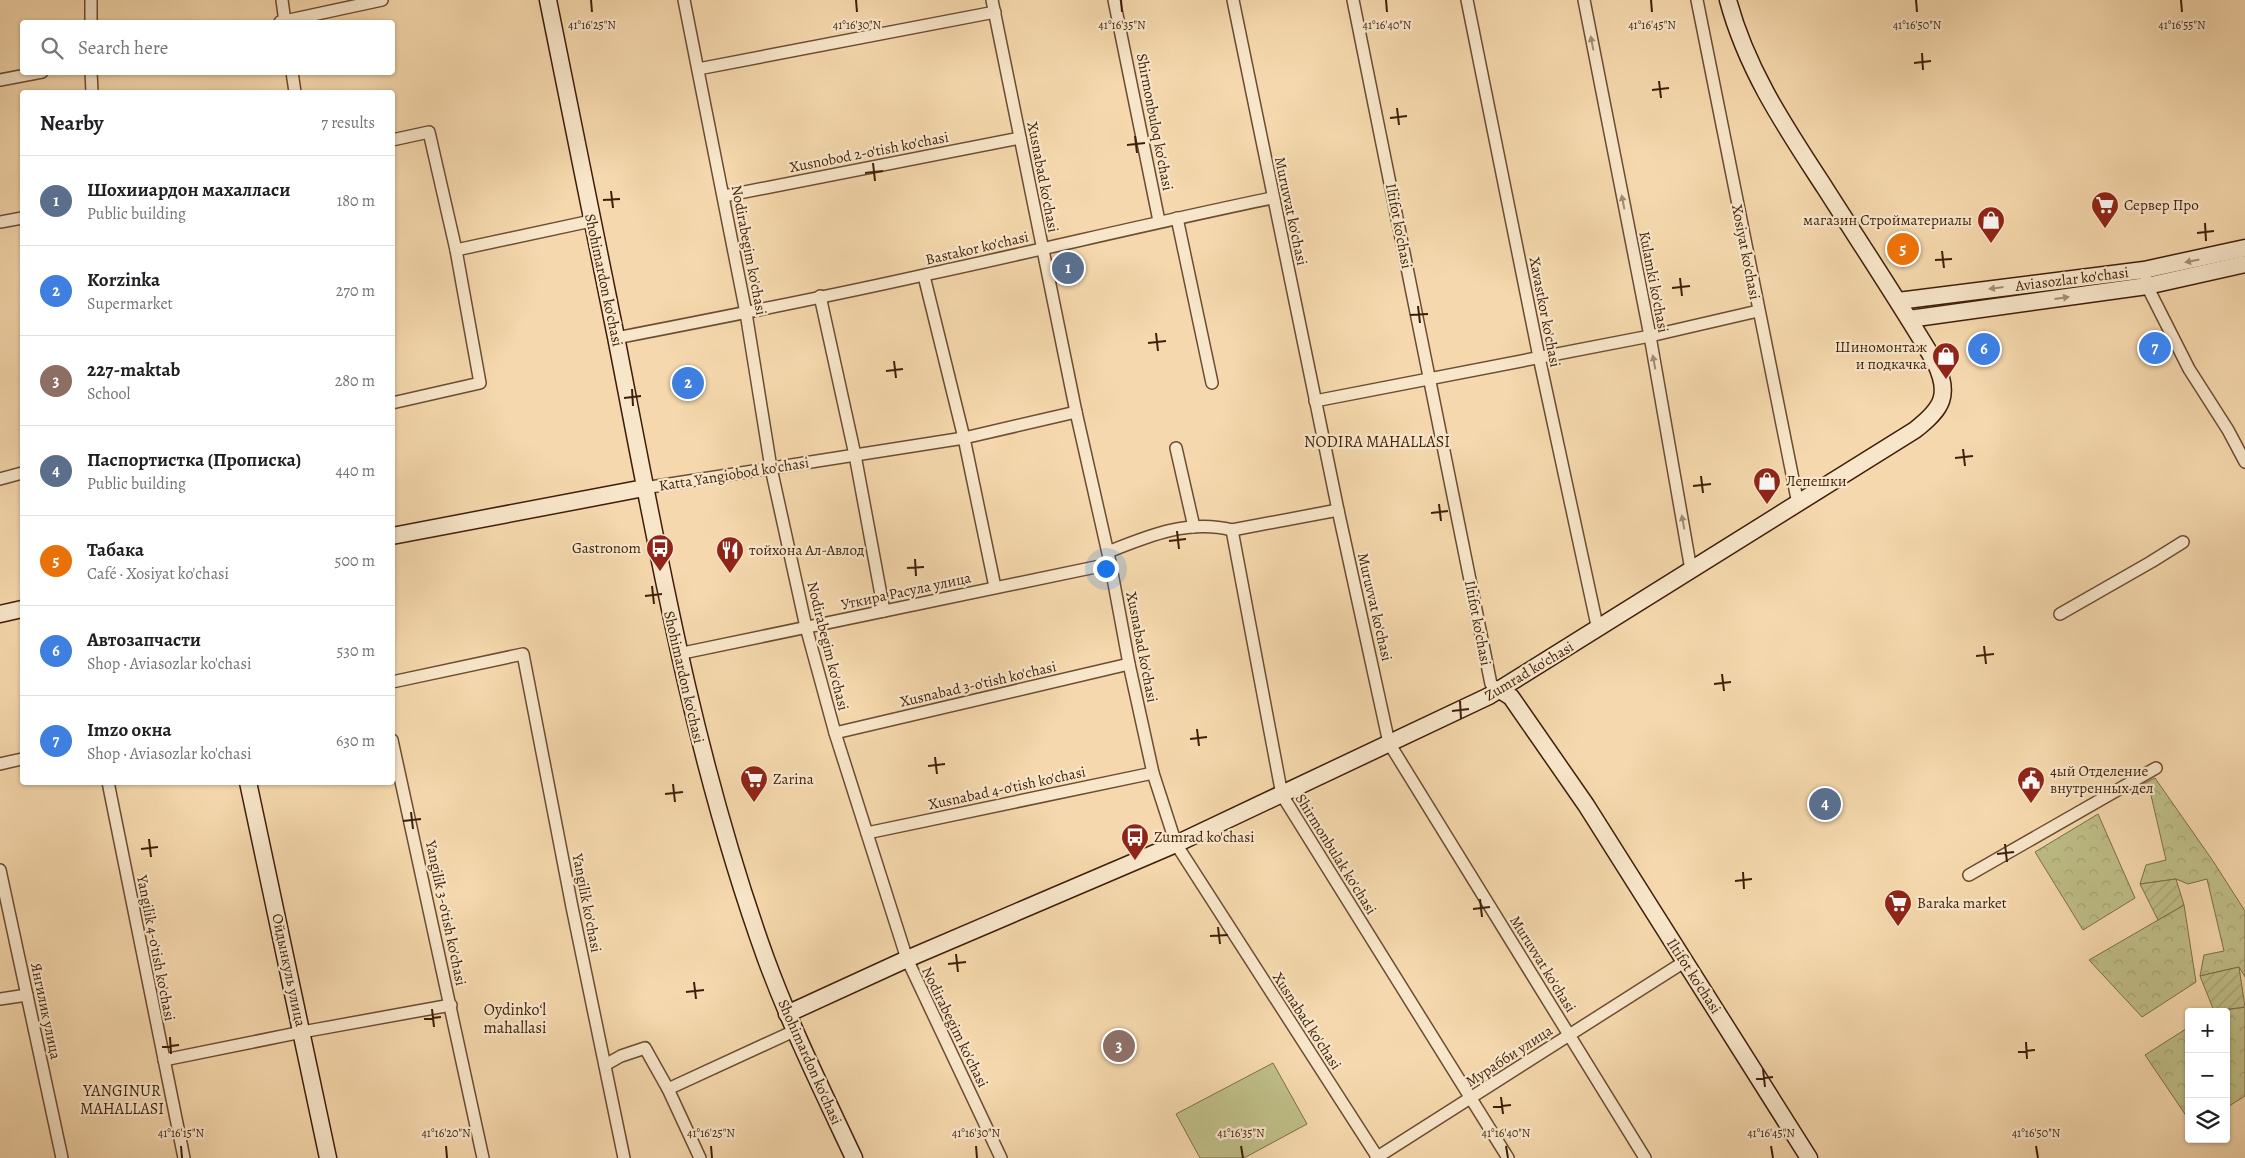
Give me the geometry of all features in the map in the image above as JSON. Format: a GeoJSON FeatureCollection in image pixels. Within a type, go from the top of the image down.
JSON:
{"type":"FeatureCollection","features":[{"type":"Feature","properties":{"kind":"street"},"geometry":{"type":"LineString","coordinates":[[90,0],[91,20]]}},
{"type":"Feature","properties":{"kind":"street"},"geometry":{"type":"LineString","coordinates":[[282,0],[283,20]]}},
{"type":"Feature","properties":{"kind":"street"},"geometry":{"type":"LineString","coordinates":[[292,20],[382,0]]}},
{"type":"Feature","properties":{"kind":"street","name":"Shohimardon ko'chasi"},"geometry":{"type":"LineString","coordinates":[[548,0],[678,654],[705,765],[727,841],[787,1014],[854,1158]]}},
{"type":"Feature","properties":{"kind":"street","name":"Nodirabegim ko'chasi"},"geometry":{"type":"LineString","coordinates":[[684,0],[746,313],[771,468],[806,626],[835,733],[907,960],[1001,1158]]}},
{"type":"Feature","properties":{"kind":"street","name":"Shirmonbuloq ko'chasi"},"geometry":{"type":"LineString","coordinates":[[1114,0],[1159,221]]}},
{"type":"Feature","properties":{"kind":"street","name":"Muruvvat ko'chasi"},"geometry":{"type":"LineString","coordinates":[[1233,0],[1272,198],[1389,743],[1645,1158]]}},
{"type":"Feature","properties":{"kind":"street","name":"Iltifot ko'chasi"},"geometry":{"type":"LineString","coordinates":[[1354,0],[1491,684],[1511,697],[1586,805],[1809,1158]]}},
{"type":"Feature","properties":{"kind":"street","name":"Xavastkor ko'chasi"},"geometry":{"type":"LineString","coordinates":[[1467,0],[1539,357],[1598,630]]}},
{"type":"Feature","properties":{"kind":"street","name":"Kulamki ko'chasi"},"geometry":{"type":"LineString","coordinates":[[1584,0],[1650,336],[1692,570]]}},
{"type":"Feature","properties":{"kind":"street","name":"Xosiyat ko'chasi"},"geometry":{"type":"LineString","coordinates":[[1697,0],[1798,504]]}},
{"type":"Feature","properties":{"kind":"street"},"geometry":{"type":"LineString","coordinates":[[1728,0],[1736,30],[1749,62],[1782,121],[1898,301]]}},
{"type":"Feature","properties":{"kind":"street"},"geometry":{"type":"LineString","coordinates":[[698,69],[993,6]]}},
{"type":"Feature","properties":{"kind":"street","name":"Xusnabad ko'chasi"},"geometry":{"type":"LineString","coordinates":[[993,6],[1076,412],[1108,552],[1129,664],[1153,773],[1176,844],[1377,1158]]}},
{"type":"Feature","properties":{"kind":"street"},"geometry":{"type":"LineString","coordinates":[[0,80],[26,75]]}},
{"type":"Feature","properties":{"kind":"street"},"geometry":{"type":"LineString","coordinates":[[91,75],[92,90]]}},
{"type":"Feature","properties":{"kind":"street"},"geometry":{"type":"LineString","coordinates":[[293,75],[296,90]]}},
{"type":"Feature","properties":{"kind":"street"},"geometry":{"type":"LineString","coordinates":[[395,139],[429,132],[456,250],[480,383],[395,402]]}},
{"type":"Feature","properties":{"kind":"street","name":"Xusnobod 2-o'tish ko'chasi"},"geometry":{"type":"LineString","coordinates":[[724,196],[1020,138]]}},
{"type":"Feature","properties":{"kind":"street","name":"Bastakor ko'chasi"},"geometry":{"type":"LineString","coordinates":[[616,338],[924,276],[1159,221],[1272,198]]}},
{"type":"Feature","properties":{"kind":"street"},"geometry":{"type":"LineString","coordinates":[[0,222],[20,218]]}},
{"type":"Feature","properties":{"kind":"street"},"geometry":{"type":"LineString","coordinates":[[1177,218],[1212,383]]}},
{"type":"Feature","properties":{"kind":"street"},"geometry":{"type":"LineString","coordinates":[[456,250],[591,221]]}},
{"type":"Feature","properties":{"kind":"street","name":"Aviasozlar ko'chasi"},"geometry":{"type":"LineString","coordinates":[[1898,301],[2144,270],[2243,260]]}},
{"type":"Feature","properties":{"kind":"street","name":"Aviasozlar ko'chasi"},"geometry":{"type":"LineString","coordinates":[[1909,319],[2147,286],[2243,260]]}},
{"type":"Feature","properties":{"kind":"street"},"geometry":{"type":"LineString","coordinates":[[2144,270],[2147,286],[2189,369],[2228,430],[2245,462]]}},
{"type":"Feature","properties":{"kind":"street"},"geometry":{"type":"LineString","coordinates":[[924,276],[964,438],[995,587]]}},
{"type":"Feature","properties":{"kind":"street"},"geometry":{"type":"LineString","coordinates":[[820,296],[855,455],[884,611]]}},
{"type":"Feature","properties":{"kind":"street","name":"Zumrad ko'chasi"},"geometry":{"type":"LineString","coordinates":[[787,1014],[1176,844],[1500,690],[1915,430],[1937,410],[1943,394],[1941,376],[1935,362],[1898,301]]}},
{"type":"Feature","properties":{"kind":"street"},"geometry":{"type":"LineString","coordinates":[[1315,401],[1650,336],[1758,311]]}},
{"type":"Feature","properties":{"kind":"street","name":"Katta Yangiobod ko'chasi"},"geometry":{"type":"LineString","coordinates":[[395,535],[644,488],[964,438],[1076,412]]}},
{"type":"Feature","properties":{"kind":"street"},"geometry":{"type":"LineString","coordinates":[[1176,448],[1194,527]]}},
{"type":"Feature","properties":{"kind":"street"},"geometry":{"type":"LineString","coordinates":[[0,479],[20,474]]}},
{"type":"Feature","properties":{"kind":"street"},"geometry":{"type":"LineString","coordinates":[[1108,552],[1157,533],[1194,527],[1215,526],[1232,530],[1338,510]]}},
{"type":"Feature","properties":{"kind":"street","name":"Shirmonbulak ko'chasi"},"geometry":{"type":"LineString","coordinates":[[1232,530],[1282,795],[1508,1158]]}},
{"type":"Feature","properties":{"kind":"street"},"geometry":{"type":"LineString","coordinates":[[2060,614],[2152,562],[2183,542]]}},
{"type":"Feature","properties":{"kind":"street","name":"Уткира Расула улица"},"geometry":{"type":"LineString","coordinates":[[678,654],[1110,564]]}},
{"type":"Feature","properties":{"kind":"street"},"geometry":{"type":"LineString","coordinates":[[0,614],[20,609]]}},
{"type":"Feature","properties":{"kind":"street","name":"Yangilik ko'chasi"},"geometry":{"type":"LineString","coordinates":[[395,681],[523,654],[624,1158]]}},
{"type":"Feature","properties":{"kind":"street","name":"Xusnabad 3-o'tish ko'chasi"},"geometry":{"type":"LineString","coordinates":[[835,733],[1129,664]]}},
{"type":"Feature","properties":{"kind":"street","name":"Yangilik 3-o'tish ko'chasi"},"geometry":{"type":"LineString","coordinates":[[395,753],[483,1158]]}},
{"type":"Feature","properties":{"kind":"street"},"geometry":{"type":"LineString","coordinates":[[0,764],[20,759]]}},
{"type":"Feature","properties":{"kind":"street"},"geometry":{"type":"LineString","coordinates":[[1969,875],[2156,768]]}},
{"type":"Feature","properties":{"kind":"street","name":"Xusnabad 4-o'tish ko'chasi"},"geometry":{"type":"LineString","coordinates":[[867,833],[1153,773]]}},
{"type":"Feature","properties":{"kind":"street","name":"Yangilik 4-o'tish ko'chasi"},"geometry":{"type":"LineString","coordinates":[[109,785],[184,1158]]}},
{"type":"Feature","properties":{"kind":"street","name":"Ойдынкуль улица"},"geometry":{"type":"LineString","coordinates":[[249,785],[328,1158]]}},
{"type":"Feature","properties":{"kind":"street","name":"Янгилик улица"},"geometry":{"type":"LineString","coordinates":[[0,870],[62,1158]]}},
{"type":"Feature","properties":{"kind":"street","name":"Мурабби улица"},"geometry":{"type":"LineString","coordinates":[[1377,1158],[1684,962]]}},
{"type":"Feature","properties":{"kind":"street"},"geometry":{"type":"LineString","coordinates":[[0,999],[27,995]]}},
{"type":"Feature","properties":{"kind":"street","name":"Yangilik 3-o'tish ko'chasi"},"geometry":{"type":"LineString","coordinates":[[302,1032],[451,1005]]}},
{"type":"Feature","properties":{"kind":"street"},"geometry":{"type":"LineString","coordinates":[[668,1089],[794,1031]]}},
{"type":"Feature","properties":{"kind":"street"},"geometry":{"type":"LineString","coordinates":[[164,1060],[302,1032]]}},
{"type":"Feature","properties":{"kind":"street"},"geometry":{"type":"LineString","coordinates":[[605,1065],[621,1056],[644,1048],[668,1089],[700,1158]]}},
{"type":"Feature","properties":{"kind":"green space"},"geometry":{"type":"Polygon","coordinates":[[[2155,778],[2213,861],[2245,911],[2245,977],[2239,967],[2200,976],[2204,955],[2224,951],[2207,879],[2188,884],[2176,879],[2140,884],[2146,865],[2166,860],[2150,791],[2130,795],[2126,792],[2155,778]]]}},
{"type":"Feature","properties":{"kind":"green space"},"geometry":{"type":"Polygon","coordinates":[[[2098,814],[2135,898],[2083,930],[2035,852],[2098,814]]]}},
{"type":"Feature","properties":{"kind":"green space"},"geometry":{"type":"Polygon","coordinates":[[[2176,879],[2184,905],[2158,920],[2140,884],[2176,879]]]}},
{"type":"Feature","properties":{"kind":"green space"},"geometry":{"type":"Polygon","coordinates":[[[2184,905],[2196,982],[2142,1017],[2089,960],[2184,905]]]}},
{"type":"Feature","properties":{"kind":"green space"},"geometry":{"type":"Polygon","coordinates":[[[2239,967],[2245,1007],[2213,1008],[2200,976],[2239,967]]]}},
{"type":"Feature","properties":{"kind":"green space"},"geometry":{"type":"Polygon","coordinates":[[[2245,1007],[2245,1096],[2230,1105],[2230,1053],[2230,1009],[2245,1007]]]}},
{"type":"Feature","properties":{"kind":"green space"},"geometry":{"type":"Polygon","coordinates":[[[2185,1030],[2185,1114],[2145,1055],[2185,1030]]]}},
{"type":"Feature","properties":{"kind":"green space"},"geometry":{"type":"Polygon","coordinates":[[[1273,1063],[1307,1124],[1244,1158],[1200,1158],[1176,1114],[1273,1063]]]}},
{"type":"Feature","properties":{"kind":"place","name":"Сервер Про"},"geometry":{"type":"Point","coordinates":[2105,229]}},
{"type":"Feature","properties":{"kind":"place","name":"магазин Стройматериалы"},"geometry":{"type":"Point","coordinates":[1991,244]}},
{"type":"Feature","properties":{"kind":"place","name":"Табака"},"geometry":{"type":"Point","coordinates":[1903,249]}},
{"type":"Feature","properties":{"kind":"place","name":"Шохииардон махалласи"},"geometry":{"type":"Point","coordinates":[1068,268]}},
{"type":"Feature","properties":{"kind":"place","name":"Imzo окна"},"geometry":{"type":"Point","coordinates":[2155,348]}},
{"type":"Feature","properties":{"kind":"place","name":"Автозапчасти"},"geometry":{"type":"Point","coordinates":[1984,349]}},
{"type":"Feature","properties":{"kind":"place","name":"Шиномонтаж и подкачка"},"geometry":{"type":"Point","coordinates":[1946,380]}},
{"type":"Feature","properties":{"kind":"place","name":"Korzinka"},"geometry":{"type":"Point","coordinates":[688,383]}},
{"type":"Feature","properties":{"kind":"place","name":"Лепешки"},"geometry":{"type":"Point","coordinates":[1767,505]}},
{"type":"Feature","properties":{"kind":"place","name":"Gastronom"},"geometry":{"type":"Point","coordinates":[660,572]}},
{"type":"Feature","properties":{"kind":"place","name":"тойхона Ал-Авлод"},"geometry":{"type":"Point","coordinates":[730,574]}},
{"type":"Feature","properties":{"kind":"place","name":"Zarina"},"geometry":{"type":"Point","coordinates":[754,803]}},
{"type":"Feature","properties":{"kind":"place","name":"Паспортистка (Прописка)"},"geometry":{"type":"Point","coordinates":[1825,804]}},
{"type":"Feature","properties":{"kind":"place","name":"4ый Отделение внутренных дел"},"geometry":{"type":"Point","coordinates":[2031,804]}},
{"type":"Feature","properties":{"kind":"place","name":"Zumrad ko'chasi"},"geometry":{"type":"Point","coordinates":[1135,861]}},
{"type":"Feature","properties":{"kind":"place","name":"Baraka market"},"geometry":{"type":"Point","coordinates":[1898,927]}},
{"type":"Feature","properties":{"kind":"place","name":"227-maktab"},"geometry":{"type":"Point","coordinates":[1119,1046]}},
{"type":"Feature","properties":{"kind":"district","name":"NODIRA MAHALLASI"},"geometry":{"type":"Point","coordinates":[1377,441]}},
{"type":"Feature","properties":{"kind":"district","name":"Oydinkoʻl mahallasi"},"geometry":{"type":"Point","coordinates":[515,1018]}},
{"type":"Feature","properties":{"kind":"district","name":"YANGINUR MAHALLASI"},"geometry":{"type":"Point","coordinates":[122,1099]}}]}
